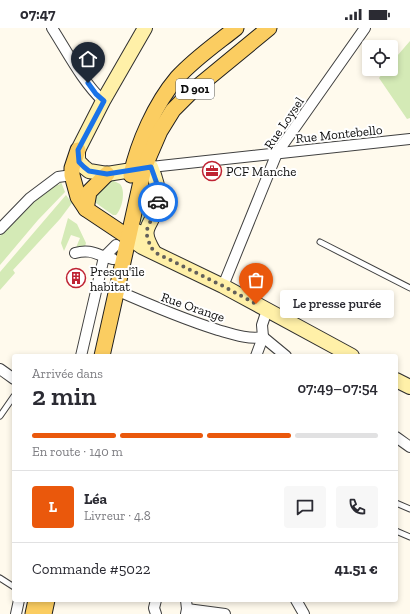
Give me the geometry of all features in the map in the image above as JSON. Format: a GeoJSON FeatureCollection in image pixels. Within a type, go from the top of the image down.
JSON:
{"type":"FeatureCollection","features":[{"type":"Feature","properties":{"kind":"main road"},"geometry":{"type":"LineString","coordinates":[[145,28],[78,150],[72,168],[72,175],[78,197],[116,246],[142,247],[154,252],[223,286],[348,354]]}},
{"type":"Feature","properties":{"kind":"main road","name":"D 901"},"geometry":{"type":"LineString","coordinates":[[143,168],[149,122],[164,95],[178,77],[208,50],[236,28]]}},
{"type":"Feature","properties":{"kind":"main road","name":"D 901"},"geometry":{"type":"LineString","coordinates":[[91,354],[116,246],[143,168],[160,131],[173,110],[196,88],[269,28]]}},
{"type":"Feature","properties":{"kind":"main road"},"geometry":{"type":"LineString","coordinates":[[78,150],[78,161],[89,171],[107,174],[143,168],[157,184],[158,202],[156,211],[149,223],[147,236],[148,242],[154,252]]}},
{"type":"Feature","properties":{"kind":"main road"},"geometry":{"type":"LineString","coordinates":[[86,208],[90,192],[107,174]]}},
{"type":"Feature","properties":{"kind":"main road"},"geometry":{"type":"LineString","coordinates":[[116,246],[149,223]]}},
{"type":"Feature","properties":{"kind":"main road","name":"D 901"},"geometry":{"type":"LineString","coordinates":[[102,354],[116,290],[116,246]]}},
{"type":"Feature","properties":{"kind":"main road"},"geometry":{"type":"LineString","coordinates":[[398,381],[410,387]]}},
{"type":"Feature","properties":{"kind":"main road"},"geometry":{"type":"LineString","coordinates":[[33,614],[36,602]]}},
{"type":"Feature","properties":{"kind":"main road"},"geometry":{"type":"LineString","coordinates":[[44,614],[47,602]]}},
{"type":"Feature","properties":{"kind":"street"},"geometry":{"type":"LineString","coordinates":[[52,28],[96,94],[104,101]]}},
{"type":"Feature","properties":{"kind":"street","name":"Rue Loysel"},"geometry":{"type":"LineString","coordinates":[[223,286],[277,153],[365,28]]}},
{"type":"Feature","properties":{"kind":"street","name":"Rue Montebello"},"geometry":{"type":"LineString","coordinates":[[143,168],[410,139]]}},
{"type":"Feature","properties":{"kind":"street"},"geometry":{"type":"LineString","coordinates":[[0,229],[30,198],[58,177],[72,175]]}},
{"type":"Feature","properties":{"kind":"street"},"geometry":{"type":"LineString","coordinates":[[75,253],[83,250],[99,253],[116,246]]}},
{"type":"Feature","properties":{"kind":"street"},"geometry":{"type":"LineString","coordinates":[[82,354],[116,246]]}},
{"type":"Feature","properties":{"kind":"street","name":"Rue Orange"},"geometry":{"type":"LineString","coordinates":[[116,290],[195,323],[253,338],[264,337]]}},
{"type":"Feature","properties":{"kind":"street"},"geometry":{"type":"LineString","coordinates":[[257,354],[264,337],[262,325],[267,310]]}},
{"type":"Feature","properties":{"kind":"street"},"geometry":{"type":"LineString","coordinates":[[264,337],[280,354]]}},
{"type":"Feature","properties":{"kind":"street"},"geometry":{"type":"LineString","coordinates":[[0,369],[12,378]]}},
{"type":"Feature","properties":{"kind":"street"},"geometry":{"type":"LineString","coordinates":[[398,438],[410,447]]}},
{"type":"Feature","properties":{"kind":"street"},"geometry":{"type":"LineString","coordinates":[[16,614],[19,602]]}},
{"type":"Feature","properties":{"kind":"street"},"geometry":{"type":"LineString","coordinates":[[155,614],[154,608],[156,602]]}},
{"type":"Feature","properties":{"kind":"street"},"geometry":{"type":"LineString","coordinates":[[297,602],[304,614]]}},
{"type":"Feature","properties":{"kind":"street"},"geometry":{"type":"LineString","coordinates":[[186,608],[225,614]]}},
{"type":"Feature","properties":{"kind":"lane"},"geometry":{"type":"LineString","coordinates":[[320,242],[410,288]]}},
{"type":"Feature","properties":{"kind":"lane"},"geometry":{"type":"LineString","coordinates":[[0,416],[12,399]]}},
{"type":"Feature","properties":{"kind":"lane"},"geometry":{"type":"LineString","coordinates":[[398,504],[410,509]]}},
{"type":"Feature","properties":{"kind":"lane"},"geometry":{"type":"LineString","coordinates":[[398,532],[410,536]]}},
{"type":"Feature","properties":{"kind":"lane"},"geometry":{"type":"LineString","coordinates":[[0,578],[12,586]]}},
{"type":"Feature","properties":{"kind":"green space"},"geometry":{"type":"Polygon","coordinates":[[[410,41],[410,118],[407,119],[379,78],[381,76],[398,76],[398,55],[410,41]]]}},
{"type":"Feature","properties":{"kind":"green space"},"geometry":{"type":"Polygon","coordinates":[[[151,178],[150,210],[148,216],[139,223],[147,179],[151,178]]]}},
{"type":"Feature","properties":{"kind":"green space"},"geometry":{"type":"Polygon","coordinates":[[[112,180],[120,184],[123,191],[121,204],[116,215],[113,215],[94,201],[96,191],[112,180]]]}},
{"type":"Feature","properties":{"kind":"green space"},"geometry":{"type":"Polygon","coordinates":[[[61,182],[65,192],[38,220],[0,265],[0,236],[20,211],[56,184],[59,185],[61,182]]]}},
{"type":"Feature","properties":{"kind":"green space"},"geometry":{"type":"Polygon","coordinates":[[[66,195],[72,203],[60,219],[13,270],[15,273],[0,290],[0,272],[66,195]]]}},
{"type":"Feature","properties":{"kind":"green space"},"geometry":{"type":"Polygon","coordinates":[[[68,218],[77,224],[86,243],[84,249],[75,250],[80,238],[71,235],[64,251],[61,243],[68,218]]]}},
{"type":"Feature","properties":{"kind":"way so far"},"geometry":{"type":"LineString","coordinates":[[158,202],[156,211],[147,230],[148,242],[154,252],[256,304]]}},
{"type":"Feature","properties":{"kind":"place","name":"PCF Manche"},"geometry":{"type":"Point","coordinates":[212,171]}},
{"type":"Feature","properties":{"kind":"place","name":"Presqu'île habitat"},"geometry":{"type":"Point","coordinates":[76,278]}},
{"type":"Feature","properties":{"kind":"place","name":"Le presse purée"},"geometry":{"type":"Point","coordinates":[256,304]}},
{"type":"Feature","properties":{"kind":"route"},"geometry":{"type":"LineString","coordinates":[[88,83],[96,94],[104,101],[78,150],[78,161],[89,171],[107,174],[151,167],[157,184],[158,202]]}}]}
